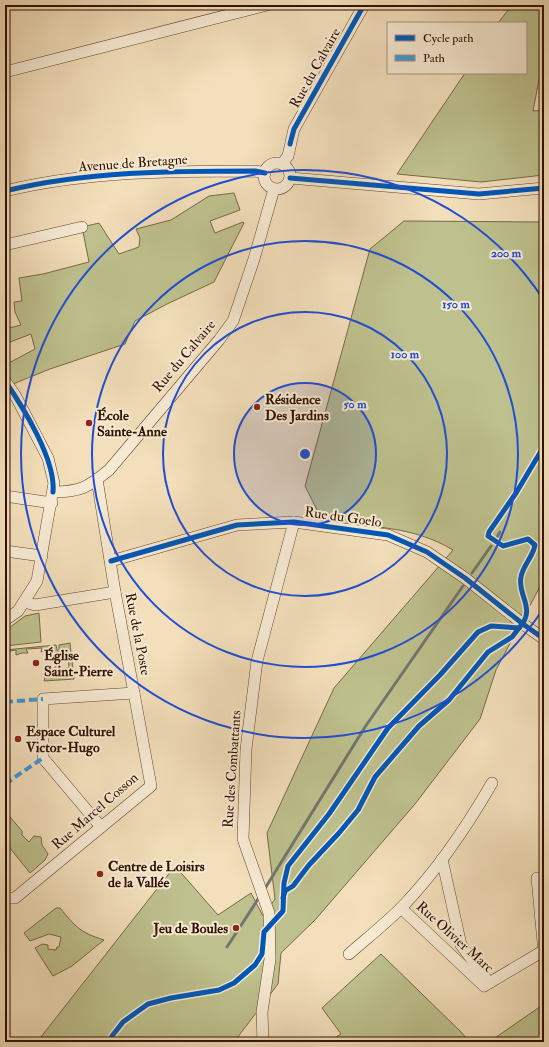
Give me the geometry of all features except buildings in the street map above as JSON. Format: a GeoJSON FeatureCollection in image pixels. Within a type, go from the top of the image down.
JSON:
{"type":"FeatureCollection","features":[{"type":"Feature","properties":{"kind":"street"},"geometry":{"type":"LineString","coordinates":[[5,72],[226,10],[267,5]]}},
{"type":"Feature","properties":{"kind":"street","name":"Rue du Calvaire"},"geometry":{"type":"LineString","coordinates":[[282,164],[288,156],[294,129],[364,5]]}},
{"type":"Feature","properties":{"kind":"street"},"geometry":{"type":"LineString","coordinates":[[273,164],[282,164],[288,170],[290,178],[282,188],[274,189],[267,184],[264,173],[273,164]]}},
{"type":"Feature","properties":{"kind":"street","name":"Avenue de Bretagne"},"geometry":{"type":"LineString","coordinates":[[5,190],[37,183],[145,172],[203,171],[264,173]]}},
{"type":"Feature","properties":{"kind":"street"},"geometry":{"type":"LineString","coordinates":[[290,178],[479,194],[544,188]]}},
{"type":"Feature","properties":{"kind":"street","name":"Rue du Calvaire"},"geometry":{"type":"LineString","coordinates":[[5,496],[52,497],[88,486],[109,470],[219,340],[233,321],[256,252],[274,189]]}},
{"type":"Feature","properties":{"kind":"street"},"geometry":{"type":"LineString","coordinates":[[5,245],[82,227]]}},
{"type":"Feature","properties":{"kind":"street"},"geometry":{"type":"LineString","coordinates":[[5,382],[15,395],[48,458],[54,482],[37,581],[18,611],[5,620]]}},
{"type":"Feature","properties":{"kind":"street","name":"Rue de la Poste"},"geometry":{"type":"LineString","coordinates":[[97,479],[115,592],[134,693],[43,699],[43,758],[101,827]]}},
{"type":"Feature","properties":{"kind":"street","name":"Rue du Goelo"},"geometry":{"type":"LineString","coordinates":[[111,560],[238,525],[294,522],[388,535],[427,552],[466,578],[544,639]]}},
{"type":"Feature","properties":{"kind":"street","name":"Rue des Combattants"},"geometry":{"type":"LineString","coordinates":[[262,1042],[262,1012],[270,952],[269,913],[243,839],[246,749],[257,661],[294,522]]}},
{"type":"Feature","properties":{"kind":"street"},"geometry":{"type":"LineString","coordinates":[[5,551],[42,556]]}},
{"type":"Feature","properties":{"kind":"street"},"geometry":{"type":"LineString","coordinates":[[24,602],[35,605],[115,592]]}},
{"type":"Feature","properties":{"kind":"street","name":"Rue Marcel Cosson"},"geometry":{"type":"LineString","coordinates":[[5,898],[15,898],[151,786],[134,693]]}},
{"type":"Feature","properties":{"kind":"street","name":"Rue Olivier Marc"},"geometry":{"type":"LineString","coordinates":[[349,954],[401,908],[442,859],[468,824],[492,783]]}},
{"type":"Feature","properties":{"kind":"street","name":"Rue Olivier Marc"},"geometry":{"type":"LineString","coordinates":[[442,859],[461,944],[487,985]]}},
{"type":"Feature","properties":{"kind":"street"},"geometry":{"type":"LineString","coordinates":[[537,878],[541,890],[543,952]]}},
{"type":"Feature","properties":{"kind":"street","name":"Rue Olivier Marc"},"geometry":{"type":"LineString","coordinates":[[401,908],[450,954],[487,985]]}},
{"type":"Feature","properties":{"kind":"street"},"geometry":{"type":"LineString","coordinates":[[450,954],[461,944]]}},
{"type":"Feature","properties":{"kind":"street","name":"Rue Olivier Marc"},"geometry":{"type":"LineString","coordinates":[[487,985],[543,952]]}},
{"type":"Feature","properties":{"kind":"green space"},"geometry":{"type":"Polygon","coordinates":[[[512,5],[544,5],[544,53],[533,111],[544,110],[544,175],[481,182],[397,174],[464,74],[527,74],[527,22],[499,22],[512,5]]]}},
{"type":"Feature","properties":{"kind":"green space"},"geometry":{"type":"Polygon","coordinates":[[[234,193],[240,210],[210,221],[215,233],[243,222],[244,223],[214,282],[135,321],[125,344],[50,369],[8,386],[5,381],[5,365],[35,349],[31,334],[5,344],[5,329],[21,325],[15,312],[14,302],[22,301],[19,278],[43,274],[89,262],[82,227],[99,223],[119,254],[139,247],[140,238],[136,229],[171,220],[209,196],[234,193]]]}},
{"type":"Feature","properties":{"kind":"green space"},"geometry":{"type":"Polygon","coordinates":[[[404,221],[544,222],[544,579],[496,670],[480,719],[415,804],[315,920],[281,953],[278,984],[234,1042],[37,1042],[175,866],[218,915],[251,893],[263,916],[275,899],[267,833],[334,688],[453,550],[422,536],[390,528],[323,522],[305,486],[370,249],[404,221]]]}},
{"type":"Feature","properties":{"kind":"green space"},"geometry":{"type":"Polygon","coordinates":[[[39,613],[41,642],[5,646],[5,631],[25,616],[39,613]]]}},
{"type":"Feature","properties":{"kind":"green space"},"geometry":{"type":"Polygon","coordinates":[[[70,643],[74,679],[44,681],[45,678],[43,674],[49,673],[50,675],[52,673],[50,669],[54,669],[57,665],[60,665],[60,669],[69,668],[68,653],[59,654],[59,645],[70,643]]]}},
{"type":"Feature","properties":{"kind":"green space"},"geometry":{"type":"Polygon","coordinates":[[[56,645],[59,658],[55,659],[52,655],[49,656],[48,653],[50,652],[48,650],[41,652],[42,648],[26,649],[28,653],[16,655],[16,650],[10,651],[9,656],[5,656],[5,650],[56,645]]]}},
{"type":"Feature","properties":{"kind":"green space"},"geometry":{"type":"Polygon","coordinates":[[[5,811],[22,831],[22,835],[29,842],[34,836],[41,837],[42,845],[48,854],[45,860],[30,873],[5,842],[5,811]]]}},
{"type":"Feature","properties":{"kind":"green space"},"geometry":{"type":"Polygon","coordinates":[[[56,908],[60,908],[74,924],[83,931],[104,940],[72,966],[53,976],[35,948],[42,944],[48,945],[48,949],[56,950],[57,947],[59,947],[61,937],[49,934],[30,941],[24,933],[56,908]]]}},
{"type":"Feature","properties":{"kind":"green space"},"geometry":{"type":"Polygon","coordinates":[[[381,954],[470,1042],[328,1042],[341,1034],[322,1008],[381,954]]]}},
{"type":"Feature","properties":{"kind":"green space"},"geometry":{"type":"Polygon","coordinates":[[[544,1004],[544,1042],[489,1042],[544,1004]]]}},
{"type":"Feature","properties":{"kind":"waterway"},"geometry":{"type":"LineString","coordinates":[[497,537],[500,532]]}},
{"type":"Feature","properties":{"kind":"waterway"},"geometry":{"type":"LineString","coordinates":[[472,573],[491,546]]}},
{"type":"Feature","properties":{"kind":"waterway"},"geometry":{"type":"LineString","coordinates":[[264,890],[365,727],[463,586]]}},
{"type":"Feature","properties":{"kind":"waterway"},"geometry":{"type":"LineString","coordinates":[[227,947],[260,896]]}},
{"type":"Feature","properties":{"kind":"marked path"},"geometry":{"type":"LineString","coordinates":[[5,702],[43,699]]}},
{"type":"Feature","properties":{"kind":"marked path"},"geometry":{"type":"LineString","coordinates":[[5,784],[43,758]]}},
{"type":"Feature","properties":{"kind":"cycle path"},"geometry":{"type":"LineString","coordinates":[[290,144],[294,129],[364,5]]}},
{"type":"Feature","properties":{"kind":"cycle path"},"geometry":{"type":"LineString","coordinates":[[5,191],[36,184],[98,176],[161,172],[255,171],[265,173]]}},
{"type":"Feature","properties":{"kind":"cycle path"},"geometry":{"type":"LineString","coordinates":[[290,178],[479,194],[544,188]]}},
{"type":"Feature","properties":{"kind":"cycle path"},"geometry":{"type":"LineString","coordinates":[[5,381],[29,419],[44,450],[53,479],[53,492]]}},
{"type":"Feature","properties":{"kind":"cycle path"},"geometry":{"type":"LineString","coordinates":[[109,1042],[123,1022],[148,1004],[171,998],[219,990],[234,983],[255,965],[262,954],[264,932],[283,911],[284,883],[288,866],[329,814],[388,728],[440,675],[478,632],[491,626],[519,628],[526,615],[521,577],[535,545],[528,539],[503,546],[488,536],[489,532],[516,493],[544,446]]}},
{"type":"Feature","properties":{"kind":"cycle path"},"geometry":{"type":"LineString","coordinates":[[111,561],[237,525],[294,522],[388,535],[427,552],[465,578],[544,639]]}},
{"type":"Feature","properties":{"kind":"cycle path"},"geometry":{"type":"LineString","coordinates":[[283,898],[285,891],[293,886],[309,865],[358,810],[375,777],[419,726],[449,700],[488,652],[512,637],[519,628]]}},
{"type":"Feature","properties":{"kind":"place","name":"Résidence Des Jardins"},"geometry":{"type":"Point","coordinates":[257,407]}},
{"type":"Feature","properties":{"kind":"place","name":"École Sainte-Anne"},"geometry":{"type":"Point","coordinates":[89,423]}},
{"type":"Feature","properties":{"kind":"place","name":"Église Saint-Pierre"},"geometry":{"type":"Point","coordinates":[36,663]}},
{"type":"Feature","properties":{"kind":"place","name":"Espace Culturel Victor-Hugo"},"geometry":{"type":"Point","coordinates":[18,739]}},
{"type":"Feature","properties":{"kind":"place","name":"Centre de Loisirs de la Vallée"},"geometry":{"type":"Point","coordinates":[100,874]}},
{"type":"Feature","properties":{"kind":"place","name":"Jeu de Boules"},"geometry":{"type":"Point","coordinates":[236,928]}}]}
